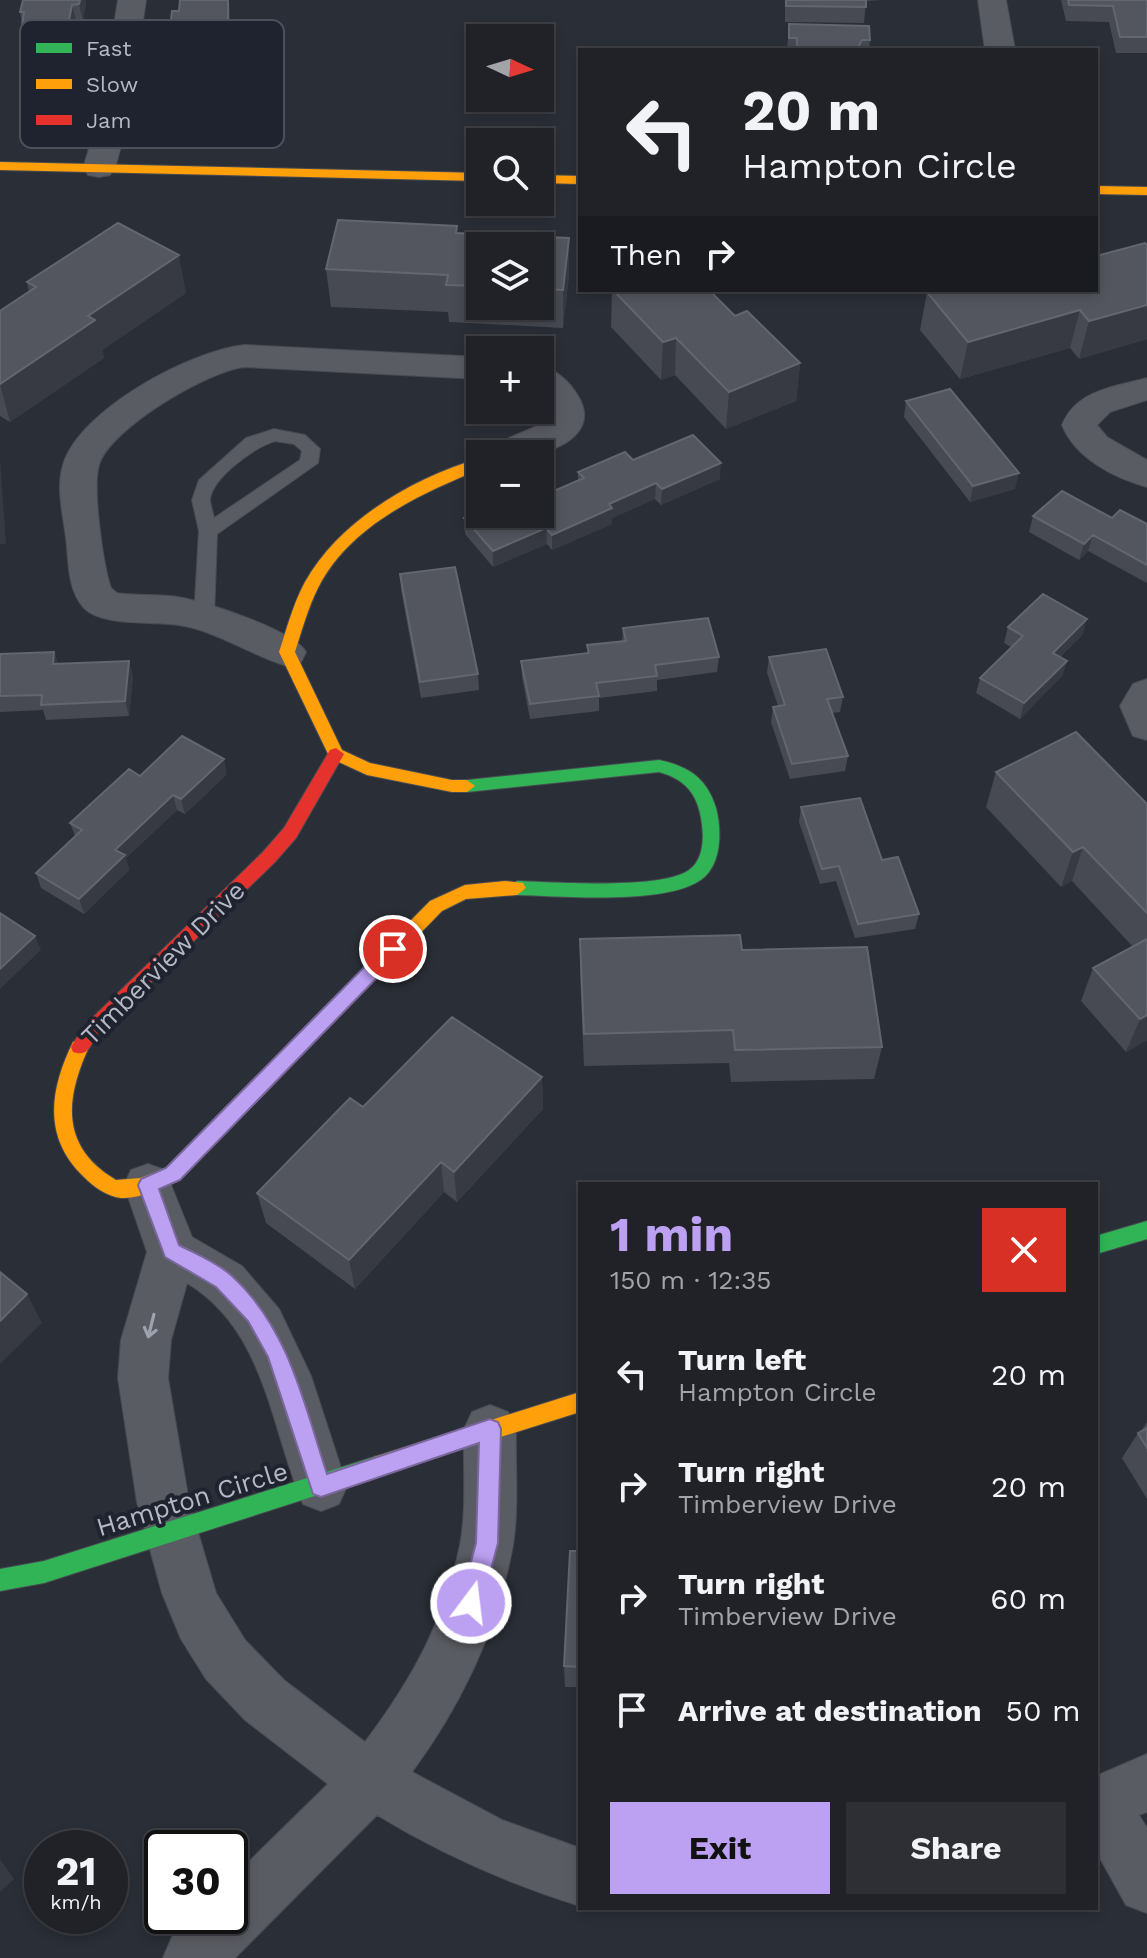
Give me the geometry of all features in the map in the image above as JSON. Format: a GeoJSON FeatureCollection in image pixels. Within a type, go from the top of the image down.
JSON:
{"type":"FeatureCollection","features":[{"type":"Feature","properties":{"kind":"street"},"geometry":{"type":"LineString","coordinates":[[129,20],[132,0]]}},
{"type":"Feature","properties":{"kind":"street"},"geometry":{"type":"LineString","coordinates":[[992,0],[1000,48]]}},
{"type":"Feature","properties":{"kind":"street"},"geometry":{"type":"LineString","coordinates":[[99,168],[105,148]]}},
{"type":"Feature","properties":{"kind":"street"},"geometry":{"type":"LineString","coordinates":[[0,166],[466,177]]}},
{"type":"Feature","properties":{"kind":"street"},"geometry":{"type":"LineString","coordinates":[[554,179],[578,180]]}},
{"type":"Feature","properties":{"kind":"street"},"geometry":{"type":"LineString","coordinates":[[1098,190],[1147,191]]}},
{"type":"Feature","properties":{"kind":"street"},"geometry":{"type":"LineString","coordinates":[[466,367],[315,359],[226,358],[186,375],[108,427],[89,447],[81,463],[88,568],[94,591],[100,601],[114,606],[180,611],[287,652],[336,754],[367,769],[452,786],[486,786],[659,766],[677,769],[693,779],[703,797],[713,841],[710,859],[697,875],[680,883],[653,887],[473,888],[453,895],[414,927],[173,1174],[148,1185],[172,1251],[148,1336],[143,1374],[170,1531],[200,1620],[222,1656],[264,1699],[312,1741],[372,1780],[506,1852],[578,1876]]}},
{"type":"Feature","properties":{"kind":"street"},"geometry":{"type":"LineString","coordinates":[[1147,389],[1098,404],[1083,416],[1080,427],[1085,439],[1147,475]]}},
{"type":"Feature","properties":{"kind":"street"},"geometry":{"type":"LineString","coordinates":[[536,440],[565,428],[570,417],[567,405],[554,392]]}},
{"type":"Feature","properties":{"kind":"street"},"geometry":{"type":"LineString","coordinates":[[287,652],[312,584],[328,556],[347,536],[391,502],[466,469]]}},
{"type":"Feature","properties":{"kind":"street"},"geometry":{"type":"LineString","coordinates":[[1147,694],[1140,706],[1147,725]]}},
{"type":"Feature","properties":{"kind":"street","name":"Timberview Drive"},"geometry":{"type":"LineString","coordinates":[[148,1185],[113,1188],[78,1164],[63,1140],[59,1107],[67,1072],[76,1051],[90,1031],[269,857],[290,833],[336,754]]}},
{"type":"Feature","properties":{"kind":"street"},"geometry":{"type":"LineString","coordinates":[[1098,1244],[1147,1230]]}},
{"type":"Feature","properties":{"kind":"street"},"geometry":{"type":"LineString","coordinates":[[172,1251],[223,1280],[255,1314],[278,1354],[321,1486]]}},
{"type":"Feature","properties":{"kind":"street","name":"Hampton Circle"},"geometry":{"type":"LineString","coordinates":[[0,1580],[44,1572],[578,1403]]}},
{"type":"Feature","properties":{"kind":"street"},"geometry":{"type":"LineString","coordinates":[[193,1958],[372,1780],[420,1715],[463,1633],[487,1543],[490,1429]]}},
{"type":"Feature","properties":{"kind":"street"},"geometry":{"type":"LineString","coordinates":[[1115,1797],[1147,1884]]}},
{"type":"Feature","properties":{"kind":"lane"},"geometry":{"type":"LineString","coordinates":[[204,618],[208,531],[201,500],[208,480],[252,442],[274,435],[299,439],[311,449],[309,463],[208,531]]}},
{"type":"Feature","properties":{"kind":"building"},"geometry":{"type":"Polygon","coordinates":[[[23,0],[80,0],[79,4],[72,5],[69,20],[23,20],[24,12],[20,12],[23,0]]]}},
{"type":"Feature","properties":{"kind":"building"},"geometry":{"type":"Polygon","coordinates":[[[180,0],[228,0],[228,20],[171,20],[172,11],[179,11],[180,0]]]}},
{"type":"Feature","properties":{"kind":"building"},"geometry":{"type":"Polygon","coordinates":[[[786,0],[866,0],[866,7],[786,6],[786,0]]]}},
{"type":"Feature","properties":{"kind":"building"},"geometry":{"type":"Polygon","coordinates":[[[1068,0],[1147,0],[1147,37],[1120,37],[1113,6],[1069,5],[1068,0]]]}},
{"type":"Feature","properties":{"kind":"building"},"geometry":{"type":"Polygon","coordinates":[[[789,24],[869,26],[870,40],[862,40],[858,48],[797,48],[797,38],[789,38],[789,24]]]}},
{"type":"Feature","properties":{"kind":"building"},"geometry":{"type":"Polygon","coordinates":[[[338,220],[457,226],[456,233],[466,233],[466,286],[446,285],[448,275],[326,269],[338,220]]]}},
{"type":"Feature","properties":{"kind":"building"},"geometry":{"type":"Polygon","coordinates":[[[118,223],[179,255],[88,316],[95,320],[0,384],[0,311],[36,287],[27,282],[118,223]]]}},
{"type":"Feature","properties":{"kind":"building"},"geometry":{"type":"Polygon","coordinates":[[[554,237],[569,238],[563,290],[554,290],[554,237]]]}},
{"type":"Feature","properties":{"kind":"building"},"geometry":{"type":"Polygon","coordinates":[[[1147,245],[1147,305],[1089,321],[1080,310],[968,342],[927,292],[1098,292],[1098,255],[1147,245]]]}},
{"type":"Feature","properties":{"kind":"building"},"geometry":{"type":"Polygon","coordinates":[[[615,292],[711,292],[735,316],[747,311],[800,363],[729,392],[676,338],[663,342],[615,292]]]}},
{"type":"Feature","properties":{"kind":"building"},"geometry":{"type":"Polygon","coordinates":[[[950,389],[1019,473],[973,486],[906,401],[950,389]]]}},
{"type":"Feature","properties":{"kind":"building"},"geometry":{"type":"Polygon","coordinates":[[[693,435],[721,463],[662,489],[656,483],[609,504],[612,508],[552,535],[546,528],[554,528],[554,491],[584,478],[578,472],[625,452],[633,460],[693,435]]]}},
{"type":"Feature","properties":{"kind":"building"},"geometry":{"type":"Polygon","coordinates":[[[1062,491],[1112,518],[1120,510],[1147,524],[1147,565],[1093,535],[1084,544],[1033,516],[1062,491]]]}},
{"type":"Feature","properties":{"kind":"building"},"geometry":{"type":"Polygon","coordinates":[[[473,528],[546,528],[493,551],[473,528]]]}},
{"type":"Feature","properties":{"kind":"building"},"geometry":{"type":"Polygon","coordinates":[[[455,567],[478,674],[420,682],[400,574],[455,567]]]}},
{"type":"Feature","properties":{"kind":"building"},"geometry":{"type":"Polygon","coordinates":[[[1043,594],[1087,619],[1053,653],[1067,661],[1024,703],[980,678],[1023,636],[1008,627],[1043,594]]]}},
{"type":"Feature","properties":{"kind":"building"},"geometry":{"type":"Polygon","coordinates":[[[708,618],[719,657],[655,665],[657,676],[596,683],[599,696],[530,704],[521,661],[589,653],[587,645],[626,641],[623,628],[708,618]]]}},
{"type":"Feature","properties":{"kind":"building"},"geometry":{"type":"Polygon","coordinates":[[[826,649],[843,697],[827,699],[848,756],[792,764],[773,707],[785,705],[769,657],[826,649]]]}},
{"type":"Feature","properties":{"kind":"building"},"geometry":{"type":"Polygon","coordinates":[[[54,652],[53,664],[129,661],[125,701],[41,705],[42,695],[0,696],[0,654],[54,652]]]}},
{"type":"Feature","properties":{"kind":"building"},"geometry":{"type":"Polygon","coordinates":[[[1076,732],[1147,804],[1147,913],[1083,847],[1073,852],[996,772],[1076,732]]]}},
{"type":"Feature","properties":{"kind":"building"},"geometry":{"type":"Polygon","coordinates":[[[182,736],[224,759],[181,799],[173,795],[115,850],[125,855],[79,899],[36,873],[82,830],[70,823],[129,769],[140,776],[182,736]]]}},
{"type":"Feature","properties":{"kind":"building"},"geometry":{"type":"Polygon","coordinates":[[[860,798],[882,860],[898,857],[919,914],[858,924],[839,866],[822,869],[801,807],[860,798]]]}},
{"type":"Feature","properties":{"kind":"building"},"geometry":{"type":"Polygon","coordinates":[[[0,913],[35,936],[0,969],[0,913]]]}},
{"type":"Feature","properties":{"kind":"building"},"geometry":{"type":"Polygon","coordinates":[[[740,935],[742,950],[867,947],[882,1047],[735,1050],[733,1030],[584,1034],[580,939],[740,935]]]}},
{"type":"Feature","properties":{"kind":"building"},"geometry":{"type":"Polygon","coordinates":[[[1147,939],[1147,1015],[1140,1019],[1093,968],[1147,939]]]}},
{"type":"Feature","properties":{"kind":"building"},"geometry":{"type":"Polygon","coordinates":[[[452,1017],[542,1077],[454,1172],[441,1162],[349,1260],[257,1193],[350,1098],[363,1107],[452,1017]]]}},
{"type":"Feature","properties":{"kind":"building"},"geometry":{"type":"Polygon","coordinates":[[[0,1272],[27,1294],[0,1321],[0,1272]]]}},
{"type":"Feature","properties":{"kind":"building"},"geometry":{"type":"Polygon","coordinates":[[[1147,1428],[1147,1448],[1138,1433],[1147,1428]]]}},
{"type":"Feature","properties":{"kind":"building"},"geometry":{"type":"Polygon","coordinates":[[[570,1551],[578,1551],[578,1667],[564,1666],[570,1551]]]}},
{"type":"Feature","properties":{"kind":"traffic: fast"},"geometry":{"type":"LineString","coordinates":[[467,786],[659,766],[690,779],[704,798],[711,844],[706,862],[694,876],[681,882],[637,888],[517,888]]}},
{"type":"Feature","properties":{"kind":"traffic: fast"},"geometry":{"type":"LineString","coordinates":[[1098,1244],[1147,1230]]}},
{"type":"Feature","properties":{"kind":"traffic: fast"},"geometry":{"type":"LineString","coordinates":[[0,1580],[44,1572],[377,1466]]}},
{"type":"Feature","properties":{"kind":"traffic: slow"},"geometry":{"type":"LineString","coordinates":[[0,166],[466,177]]}},
{"type":"Feature","properties":{"kind":"traffic: slow"},"geometry":{"type":"LineString","coordinates":[[554,179],[578,180]]}},
{"type":"Feature","properties":{"kind":"traffic: slow"},"geometry":{"type":"LineString","coordinates":[[1098,190],[1147,191]]}},
{"type":"Feature","properties":{"kind":"traffic: slow"},"geometry":{"type":"LineString","coordinates":[[466,469],[408,496],[365,523],[345,540],[313,582],[287,652],[336,754],[367,769],[452,786],[467,786]]}},
{"type":"Feature","properties":{"kind":"traffic: slow"},"geometry":{"type":"LineString","coordinates":[[80,1047],[63,1095],[63,1127],[68,1142],[89,1170],[111,1187],[127,1189],[154,1182],[173,1174],[436,906],[475,890],[517,888]]}},
{"type":"Feature","properties":{"kind":"traffic: slow"},"geometry":{"type":"LineString","coordinates":[[377,1466],[578,1403]]}},
{"type":"Feature","properties":{"kind":"traffic: jam"},"geometry":{"type":"LineString","coordinates":[[80,1047],[90,1031],[290,833],[336,754]]}},
{"type":"Feature","properties":{"kind":"route"},"geometry":{"type":"LineString","coordinates":[[393,949],[173,1174],[148,1185],[172,1251],[223,1280],[255,1314],[278,1354],[321,1486],[490,1429],[487,1543],[471,1603]]}}]}
